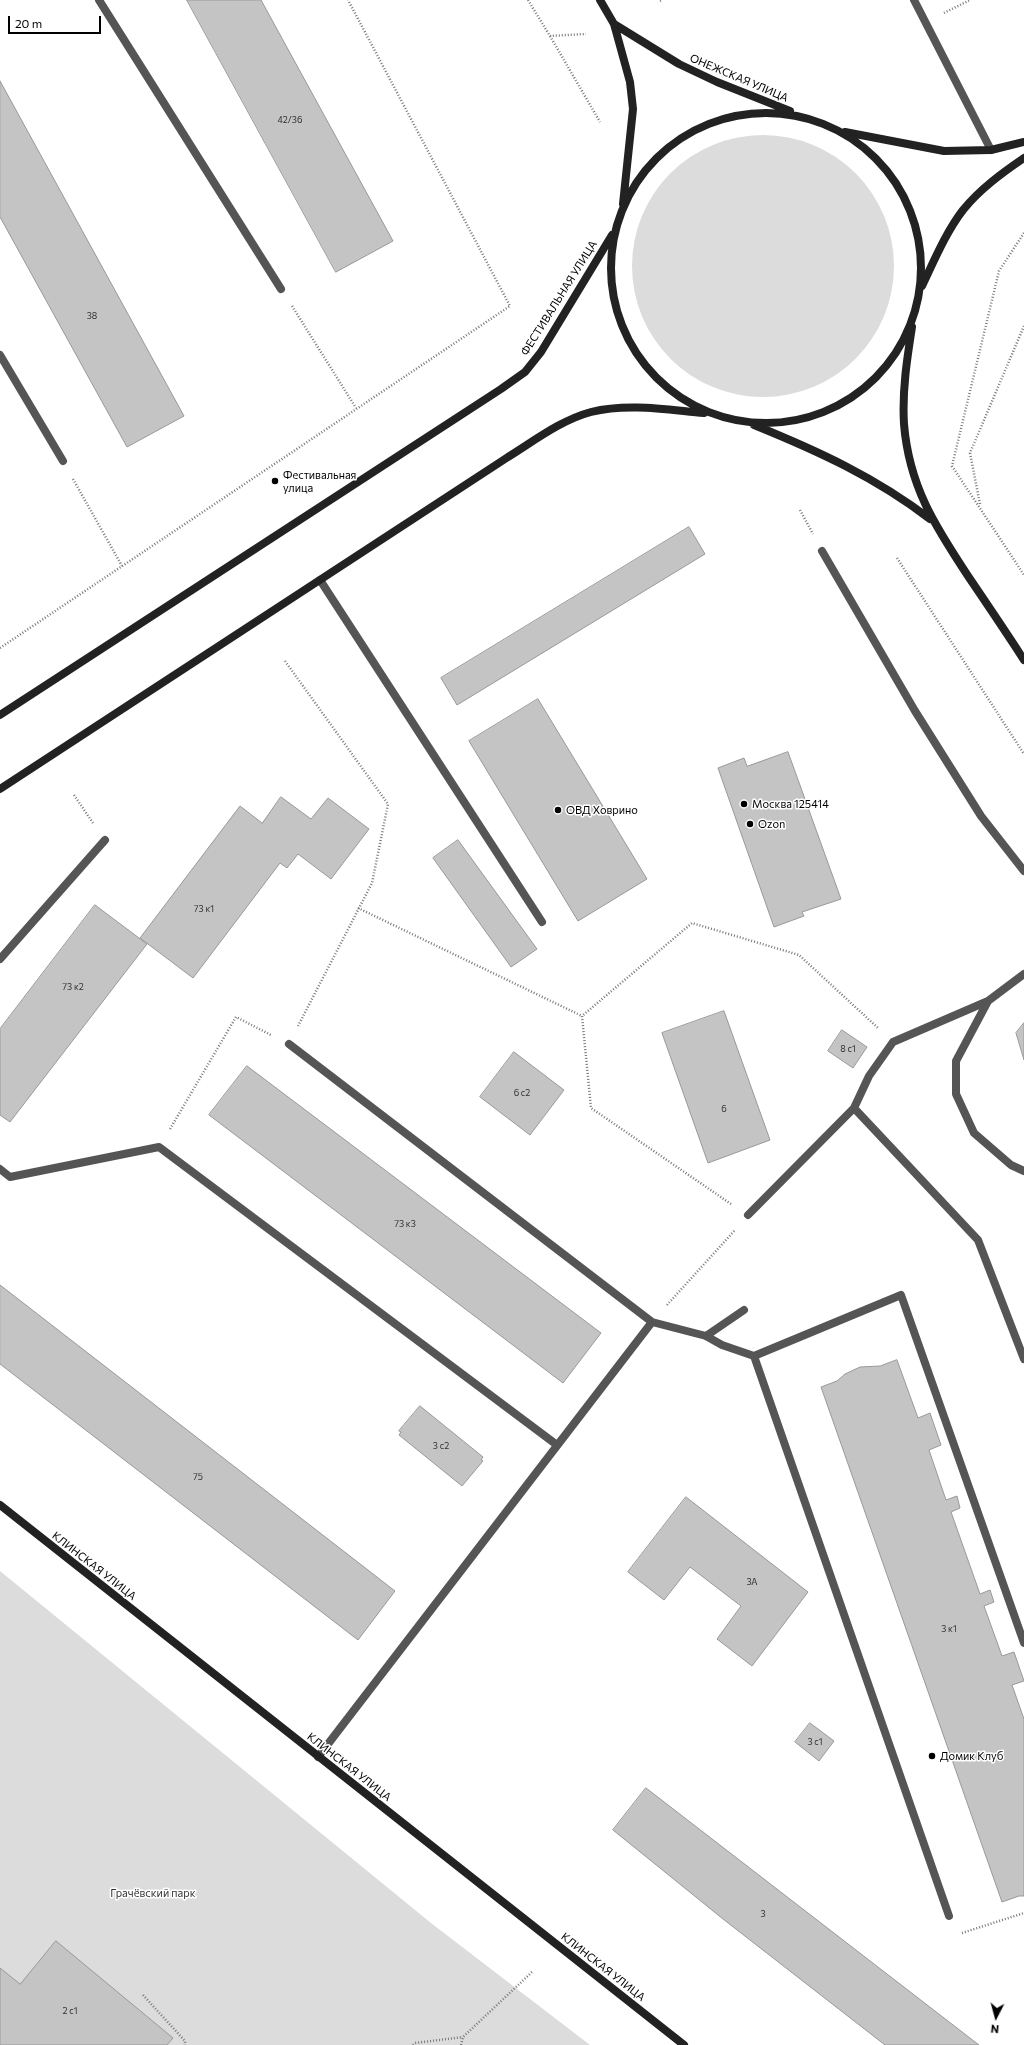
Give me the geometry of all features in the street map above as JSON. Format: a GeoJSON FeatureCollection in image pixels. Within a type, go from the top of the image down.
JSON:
{"type":"FeatureCollection","features":[{"type":"Feature","properties":{"kind":"main road","name":"ОНЕЖСКАЯ УЛИЦА"},"geometry":{"type":"LineString","coordinates":[[600,0],[614,24],[630,82],[633,109],[623,206]]}},
{"type":"Feature","properties":{"kind":"main road","name":"ОНЕЖСКАЯ УЛИЦА"},"geometry":{"type":"LineString","coordinates":[[614,24],[679,64],[717,82],[844,131]]}},
{"type":"Feature","properties":{"kind":"main road"},"geometry":{"type":"LineString","coordinates":[[709,413],[674,395],[649,373],[632,347],[614,305],[611,266],[613,233],[623,206],[653,159],[691,130],[749,112],[795,113]]}},
{"type":"Feature","properties":{"kind":"main road"},"geometry":{"type":"LineString","coordinates":[[844,131],[944,151],[991,150],[1024,142]]}},
{"type":"Feature","properties":{"kind":"main road"},"geometry":{"type":"LineString","coordinates":[[844,131],[889,171],[907,199],[917,226],[921,287]]}},
{"type":"Feature","properties":{"kind":"main road"},"geometry":{"type":"LineString","coordinates":[[1024,158],[988,184],[963,210],[945,239],[921,287],[904,376],[904,424],[908,456],[916,486],[931,519],[1022,651],[1024,660]]}},
{"type":"Feature","properties":{"kind":"main road","name":"ФЕСТИВАЛЬНАЯ УЛИЦА"},"geometry":{"type":"LineString","coordinates":[[0,715],[501,390],[525,372],[541,352],[613,233]]}},
{"type":"Feature","properties":{"kind":"main road"},"geometry":{"type":"LineString","coordinates":[[752,424],[792,421],[831,411],[866,387],[892,360],[914,320]]}},
{"type":"Feature","properties":{"kind":"main road"},"geometry":{"type":"LineString","coordinates":[[0,790],[508,456],[556,427],[591,412],[630,407],[709,413],[752,424],[843,463],[903,498],[931,519]]}},
{"type":"Feature","properties":{"kind":"main road","name":"КЛИНСКАЯ УЛИЦА"},"geometry":{"type":"LineString","coordinates":[[0,1505],[684,2045]]}},
{"type":"Feature","properties":{"kind":"lane"},"geometry":{"type":"LineString","coordinates":[[99,0],[281,288]]}},
{"type":"Feature","properties":{"kind":"lane"},"geometry":{"type":"LineString","coordinates":[[914,0],[991,150]]}},
{"type":"Feature","properties":{"kind":"lane"},"geometry":{"type":"LineString","coordinates":[[0,355],[63,461]]}},
{"type":"Feature","properties":{"kind":"lane"},"geometry":{"type":"LineString","coordinates":[[822,551],[915,711],[977,810],[1024,871]]}},
{"type":"Feature","properties":{"kind":"lane"},"geometry":{"type":"LineString","coordinates":[[320,580],[542,922]]}},
{"type":"Feature","properties":{"kind":"lane"},"geometry":{"type":"LineString","coordinates":[[0,959],[105,840]]}},
{"type":"Feature","properties":{"kind":"lane"},"geometry":{"type":"LineString","coordinates":[[748,1216],[854,1108],[869,1076],[893,1042],[988,1001],[1024,974]]}},
{"type":"Feature","properties":{"kind":"lane"},"geometry":{"type":"LineString","coordinates":[[988,1001],[956,1061],[956,1094],[974,1133],[1011,1165],[1024,1171]]}},
{"type":"Feature","properties":{"kind":"lane"},"geometry":{"type":"LineString","coordinates":[[289,1044],[652,1322],[706,1336],[722,1345],[754,1356],[901,1295],[1024,1643]]}},
{"type":"Feature","properties":{"kind":"lane"},"geometry":{"type":"LineString","coordinates":[[854,1108],[978,1240],[1024,1359]]}},
{"type":"Feature","properties":{"kind":"lane"},"geometry":{"type":"LineString","coordinates":[[0,1169],[10,1177],[159,1147],[557,1445]]}},
{"type":"Feature","properties":{"kind":"lane"},"geometry":{"type":"LineString","coordinates":[[706,1336],[744,1310]]}},
{"type":"Feature","properties":{"kind":"lane"},"geometry":{"type":"LineString","coordinates":[[318,1757],[652,1322]]}},
{"type":"Feature","properties":{"kind":"lane"},"geometry":{"type":"LineString","coordinates":[[754,1356],[949,1916]]}},
{"type":"Feature","properties":{"kind":"path"},"geometry":{"type":"LineString","coordinates":[[0,648],[510,306],[348,0]]}},
{"type":"Feature","properties":{"kind":"path"},"geometry":{"type":"LineString","coordinates":[[528,0],[600,122]]}},
{"type":"Feature","properties":{"kind":"path"},"geometry":{"type":"LineString","coordinates":[[925,22],[970,0]]}},
{"type":"Feature","properties":{"kind":"path"},"geometry":{"type":"LineString","coordinates":[[550,36],[586,34]]}},
{"type":"Feature","properties":{"kind":"path"},"geometry":{"type":"LineString","coordinates":[[1024,233],[999,271],[952,466],[1024,575]]}},
{"type":"Feature","properties":{"kind":"path"},"geometry":{"type":"LineString","coordinates":[[281,288],[356,408]]}},
{"type":"Feature","properties":{"kind":"path"},"geometry":{"type":"LineString","coordinates":[[980,507],[970,453],[1024,326]]}},
{"type":"Feature","properties":{"kind":"path"},"geometry":{"type":"LineString","coordinates":[[63,461],[122,566]]}},
{"type":"Feature","properties":{"kind":"path"},"geometry":{"type":"LineString","coordinates":[[800,510],[822,551]]}},
{"type":"Feature","properties":{"kind":"path"},"geometry":{"type":"LineString","coordinates":[[897,558],[1024,754]]}},
{"type":"Feature","properties":{"kind":"path"},"geometry":{"type":"LineString","coordinates":[[159,1147],[236,1018],[289,1044],[372,883],[388,804],[285,661]]}},
{"type":"Feature","properties":{"kind":"path"},"geometry":{"type":"LineString","coordinates":[[74,795],[105,840]]}},
{"type":"Feature","properties":{"kind":"path"},"geometry":{"type":"LineString","coordinates":[[358,908],[582,1016]]}},
{"type":"Feature","properties":{"kind":"path"},"geometry":{"type":"LineString","coordinates":[[582,1016],[692,923],[800,955],[893,1042]]}},
{"type":"Feature","properties":{"kind":"path"},"geometry":{"type":"LineString","coordinates":[[582,1016],[591,1108],[748,1216],[652,1322]]}},
{"type":"Feature","properties":{"kind":"path"},"geometry":{"type":"LineString","coordinates":[[949,1916],[954,1935],[1024,1913]]}},
{"type":"Feature","properties":{"kind":"path"},"geometry":{"type":"LineString","coordinates":[[413,2045],[415,2043],[462,2037],[533,1971]]}},
{"type":"Feature","properties":{"kind":"path"},"geometry":{"type":"LineString","coordinates":[[143,1995],[185,2041],[185,2045]]}},
{"type":"Feature","properties":{"kind":"path"},"geometry":{"type":"LineString","coordinates":[[461,2045],[462,2037]]}},
{"type":"Feature","properties":{"kind":"green space"},"geometry":{"type":"Polygon","coordinates":[[[763,135],[788,138],[813,145],[836,157],[864,183],[872,193],[884,216],[891,241],[894,266],[891,291],[884,316],[872,339],[846,367],[836,375],[813,387],[788,394],[763,397],[738,394],[713,387],[690,375],[662,349],[654,339],[642,316],[635,291],[632,266],[635,241],[642,216],[654,193],[680,165],[690,157],[713,145],[738,138],[763,135]]]}},
{"type":"Feature","properties":{"kind":"green space","name":"Грачёвский парк"},"geometry":{"type":"Polygon","coordinates":[[[0,1571],[431,1923],[590,2045],[0,2045],[0,1571]]]}},
{"type":"Feature","properties":{"kind":"building"},"geometry":{"type":"Polygon","coordinates":[[[187,0],[261,0],[393,241],[336,272],[187,0]]]}},
{"type":"Feature","properties":{"kind":"building"},"geometry":{"type":"Polygon","coordinates":[[[0,81],[184,416],[127,447],[0,217],[0,81]]]}},
{"type":"Feature","properties":{"kind":"building"},"geometry":{"type":"Polygon","coordinates":[[[689,527],[705,554],[457,705],[441,678],[689,527]]]}},
{"type":"Feature","properties":{"kind":"building","name":"ОВД Ховрино"},"geometry":{"type":"Polygon","coordinates":[[[538,699],[647,879],[578,921],[469,741],[538,699]]]}},
{"type":"Feature","properties":{"kind":"building"},"geometry":{"type":"Polygon","coordinates":[[[788,752],[841,899],[802,912],[804,916],[774,927],[718,768],[744,758],[747,766],[788,752]]]}},
{"type":"Feature","properties":{"kind":"building"},"geometry":{"type":"Polygon","coordinates":[[[281,797],[311,819],[328,798],[369,829],[331,879],[298,854],[287,868],[280,863],[193,978],[140,938],[240,806],[262,823],[281,797]]]}},
{"type":"Feature","properties":{"kind":"building"},"geometry":{"type":"Polygon","coordinates":[[[458,840],[537,949],[511,967],[433,858],[458,840]]]}},
{"type":"Feature","properties":{"kind":"building"},"geometry":{"type":"Polygon","coordinates":[[[95,905],[147,944],[10,1122],[0,1115],[0,1029],[95,905]]]}},
{"type":"Feature","properties":{"kind":"building"},"geometry":{"type":"Polygon","coordinates":[[[724,1011],[770,1140],[708,1163],[662,1033],[724,1011]]]}},
{"type":"Feature","properties":{"kind":"building"},"geometry":{"type":"Polygon","coordinates":[[[1024,1023],[1024,1060],[1016,1033],[1024,1023]]]}},
{"type":"Feature","properties":{"kind":"building"},"geometry":{"type":"Polygon","coordinates":[[[842,1030],[867,1047],[853,1068],[828,1051],[842,1030]]]}},
{"type":"Feature","properties":{"kind":"building"},"geometry":{"type":"Polygon","coordinates":[[[514,1052],[564,1090],[530,1135],[480,1097],[514,1052]]]}},
{"type":"Feature","properties":{"kind":"building"},"geometry":{"type":"Polygon","coordinates":[[[247,1066],[601,1333],[563,1383],[209,1115],[247,1066]]]}},
{"type":"Feature","properties":{"kind":"building"},"geometry":{"type":"Polygon","coordinates":[[[0,1285],[395,1591],[358,1640],[0,1364],[0,1285]]]}},
{"type":"Feature","properties":{"kind":"building"},"geometry":{"type":"Polygon","coordinates":[[[897,1360],[918,1418],[930,1413],[941,1445],[929,1450],[946,1500],[957,1496],[960,1508],[951,1512],[980,1594],[990,1590],[994,1602],[984,1606],[1002,1656],[1014,1652],[1024,1681],[1012,1685],[1024,1719],[1024,1896],[1019,1896],[1002,1902],[821,1387],[837,1381],[845,1374],[860,1367],[880,1366],[897,1360]]]}},
{"type":"Feature","properties":{"kind":"building"},"geometry":{"type":"Polygon","coordinates":[[[420,1406],[483,1457],[481,1460],[483,1461],[462,1486],[399,1435],[401,1432],[399,1431],[420,1406]]]}},
{"type":"Feature","properties":{"kind":"building"},"geometry":{"type":"Polygon","coordinates":[[[686,1497],[808,1592],[752,1666],[717,1639],[741,1606],[690,1567],[664,1600],[628,1572],[686,1497]]]}},
{"type":"Feature","properties":{"kind":"building"},"geometry":{"type":"Polygon","coordinates":[[[810,1723],[834,1741],[819,1761],[795,1742],[810,1723]]]}},
{"type":"Feature","properties":{"kind":"building"},"geometry":{"type":"Polygon","coordinates":[[[646,1788],[979,2045],[885,2045],[723,1919],[613,1830],[646,1788]]]}},
{"type":"Feature","properties":{"kind":"building"},"geometry":{"type":"Polygon","coordinates":[[[56,1941],[173,2038],[167,2045],[0,2045],[0,1968],[20,1984],[56,1941]]]}},
{"type":"Feature","properties":{"kind":"place","name":"Фестивальная улица"},"geometry":{"type":"Point","coordinates":[275,481]}},
{"type":"Feature","properties":{"kind":"place","name":"Москва 125414"},"geometry":{"type":"Point","coordinates":[744,804]}},
{"type":"Feature","properties":{"kind":"place","name":"ОВД Ховрино"},"geometry":{"type":"Point","coordinates":[558,810]}},
{"type":"Feature","properties":{"kind":"place","name":"Ozon"},"geometry":{"type":"Point","coordinates":[750,824]}},
{"type":"Feature","properties":{"kind":"place","name":"Домик Клуб"},"geometry":{"type":"Point","coordinates":[932,1756]}}]}
